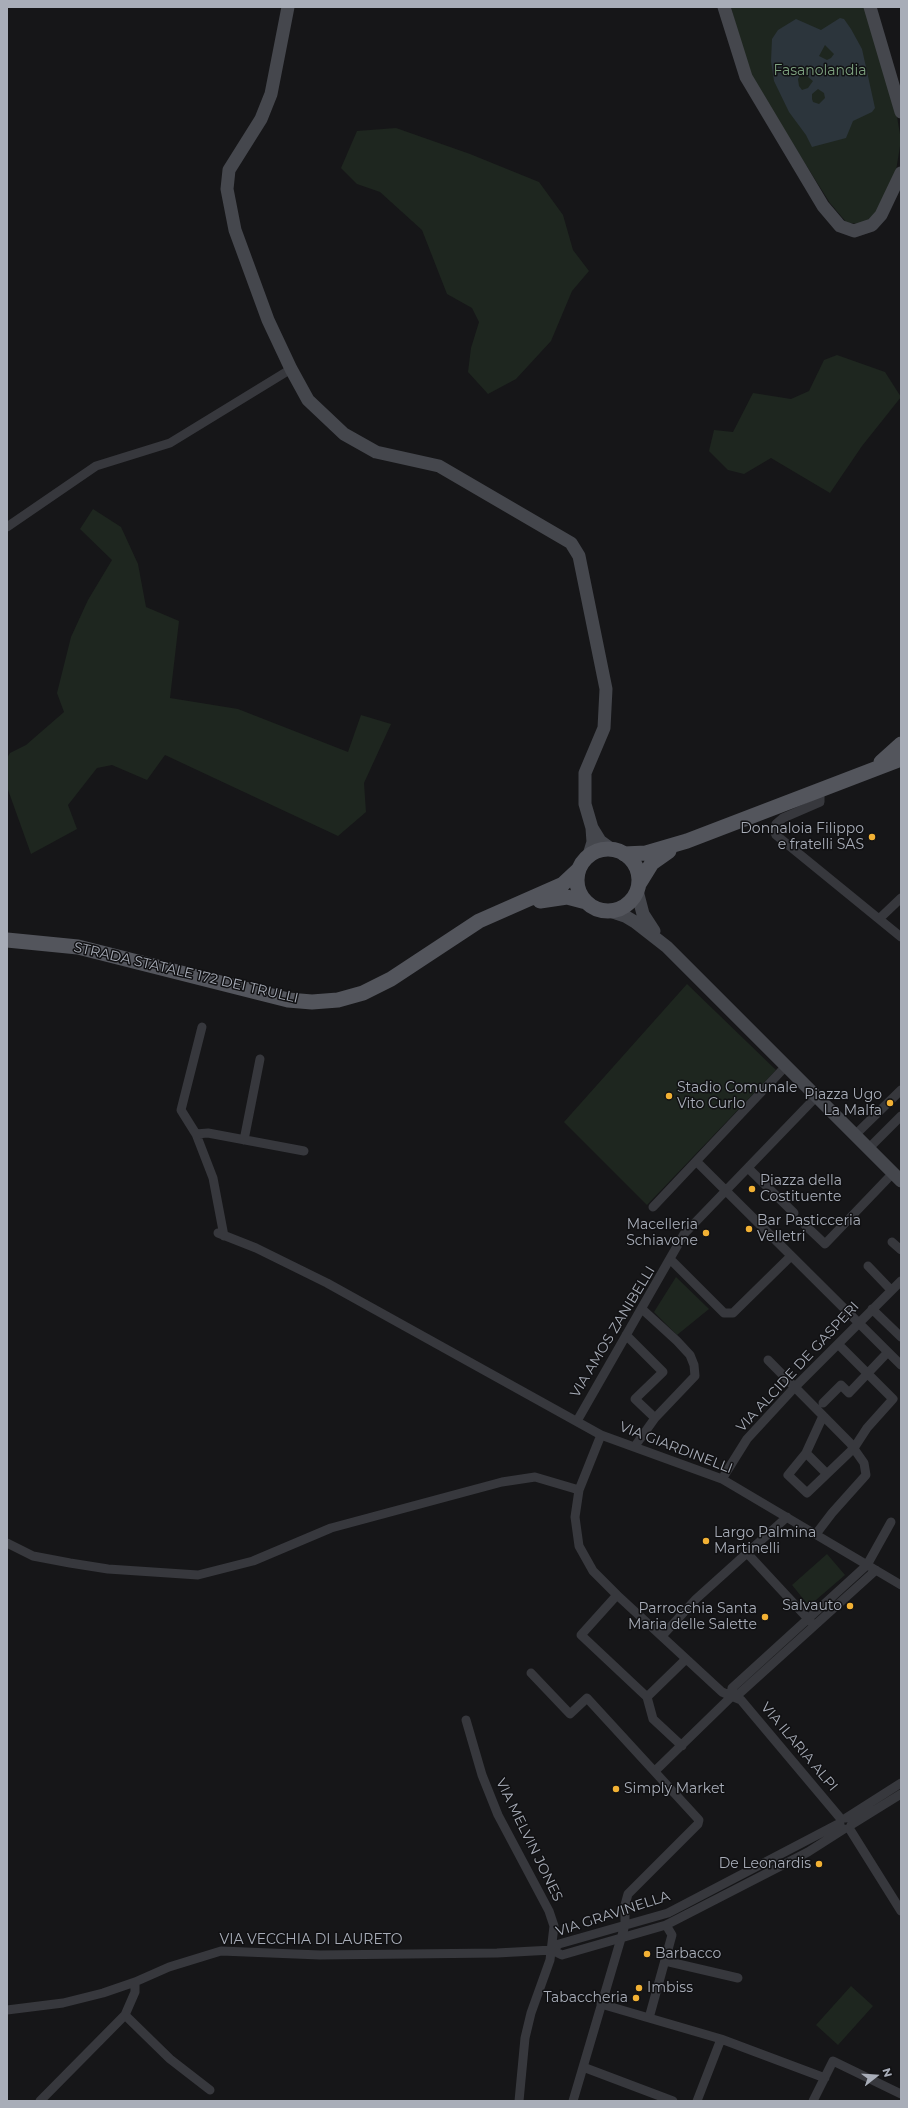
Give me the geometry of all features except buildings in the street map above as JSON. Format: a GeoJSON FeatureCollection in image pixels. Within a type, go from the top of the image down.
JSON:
{"type":"FeatureCollection","features":[{"type":"Feature","properties":{"kind":"main road"},"geometry":{"type":"LineString","coordinates":[[870,771],[901,744]]}},
{"type":"Feature","properties":{"kind":"main road"},"geometry":{"type":"LineString","coordinates":[[589,855],[598,851],[646,853],[687,841],[901,759]]}},
{"type":"Feature","properties":{"kind":"main road"},"geometry":{"type":"LineString","coordinates":[[870,771],[901,764]]}},
{"type":"Feature","properties":{"kind":"main road"},"geometry":{"type":"LineString","coordinates":[[610,911],[624,907],[630,902],[652,863],[687,841]]}},
{"type":"Feature","properties":{"kind":"main road"},"geometry":{"type":"LineString","coordinates":[[618,852],[634,864],[637,870],[638,887]]}},
{"type":"Feature","properties":{"kind":"main road","name":"STRADA STATALE 172 DEI TRULLI"},"geometry":{"type":"LineString","coordinates":[[7,940],[78,947],[288,1000],[312,1002],[338,1000],[363,993],[391,979],[479,921],[563,884],[578,870],[589,855]]}},
{"type":"Feature","properties":{"kind":"main road"},"geometry":{"type":"LineString","coordinates":[[578,870],[578,890],[586,902]]}},
{"type":"Feature","properties":{"kind":"main road","name":"STRADA STATALE 172 DEI TRULLI"},"geometry":{"type":"LineString","coordinates":[[508,908],[560,897],[586,902],[597,910],[610,911]]}},
{"type":"Feature","properties":{"kind":"street"},"geometry":{"type":"LineString","coordinates":[[288,7],[271,94],[261,119],[229,170],[228,189],[235,230],[268,320],[291,369],[308,400],[344,434],[376,452],[439,466],[571,543],[579,556],[606,689],[604,728],[585,773],[585,804],[592,828],[593,842],[589,855]]}},
{"type":"Feature","properties":{"kind":"street"},"geometry":{"type":"LineString","coordinates":[[724,7],[746,78],[824,206],[836,223],[854,231],[872,225],[881,215],[901,173]]}},
{"type":"Feature","properties":{"kind":"street"},"geometry":{"type":"LineString","coordinates":[[870,7],[901,112]]}},
{"type":"Feature","properties":{"kind":"street"},"geometry":{"type":"LineString","coordinates":[[7,527],[96,466],[170,443],[291,369]]}},
{"type":"Feature","properties":{"kind":"street"},"geometry":{"type":"LineString","coordinates":[[820,791],[820,802],[780,820],[776,824],[774,830],[781,840],[901,937]]}},
{"type":"Feature","properties":{"kind":"street"},"geometry":{"type":"LineString","coordinates":[[592,828],[600,841],[618,852]]}},
{"type":"Feature","properties":{"kind":"street"},"geometry":{"type":"LineString","coordinates":[[638,887],[643,914],[667,947]]}},
{"type":"Feature","properties":{"kind":"street"},"geometry":{"type":"LineString","coordinates":[[879,919],[901,898]]}},
{"type":"Feature","properties":{"kind":"street"},"geometry":{"type":"LineString","coordinates":[[610,911],[625,916],[635,922],[667,947],[785,1067],[856,1135],[897,1177],[825,1244],[805,1225]]}},
{"type":"Feature","properties":{"kind":"street"},"geometry":{"type":"LineString","coordinates":[[202,1027],[181,1110],[196,1134],[208,1133],[304,1151]]}},
{"type":"Feature","properties":{"kind":"street"},"geometry":{"type":"LineString","coordinates":[[244,1140],[260,1059]]}},
{"type":"Feature","properties":{"kind":"street"},"geometry":{"type":"LineString","coordinates":[[652,1207],[697,1162],[785,1067]]}},
{"type":"Feature","properties":{"kind":"street"},"geometry":{"type":"LineString","coordinates":[[856,1135],[901,1090]]}},
{"type":"Feature","properties":{"kind":"street"},"geometry":{"type":"LineString","coordinates":[[726,1191],[816,1097]]}},
{"type":"Feature","properties":{"kind":"street"},"geometry":{"type":"LineString","coordinates":[[869,1148],[901,1116]]}},
{"type":"Feature","properties":{"kind":"street","name":"VIA GIARDINELLI"},"geometry":{"type":"LineString","coordinates":[[196,1134],[213,1178],[221,1234],[256,1248],[327,1283],[372,1310],[577,1420],[601,1435],[722,1478],[901,1584]]}},
{"type":"Feature","properties":{"kind":"street"},"geometry":{"type":"LineString","coordinates":[[697,1162],[888,1352],[900,1362]]}},
{"type":"Feature","properties":{"kind":"street"},"geometry":{"type":"LineString","coordinates":[[748,1168],[794,1213]]}},
{"type":"Feature","properties":{"kind":"street","name":"VIA AMOS ZANIBELLI"},"geometry":{"type":"LineString","coordinates":[[577,1420],[671,1260],[684,1234],[726,1191]]}},
{"type":"Feature","properties":{"kind":"street"},"geometry":{"type":"LineString","coordinates":[[892,1242],[901,1250]]}},
{"type":"Feature","properties":{"kind":"street"},"geometry":{"type":"LineString","coordinates":[[671,1260],[724,1313],[733,1313],[791,1256]]}},
{"type":"Feature","properties":{"kind":"street"},"geometry":{"type":"LineString","coordinates":[[868,1266],[897,1287]]}},
{"type":"Feature","properties":{"kind":"street","name":"VIA ALCIDE DE GASPERI"},"geometry":{"type":"LineString","coordinates":[[722,1478],[747,1439],[794,1388],[839,1345],[872,1309],[897,1287]]}},
{"type":"Feature","properties":{"kind":"street"},"geometry":{"type":"LineString","coordinates":[[635,1446],[656,1418],[692,1381],[695,1376],[694,1365],[690,1355],[642,1309]]}},
{"type":"Feature","properties":{"kind":"street"},"geometry":{"type":"LineString","coordinates":[[872,1309],[901,1337]]}},
{"type":"Feature","properties":{"kind":"street"},"geometry":{"type":"LineString","coordinates":[[626,1335],[663,1372],[635,1399],[656,1418]]}},
{"type":"Feature","properties":{"kind":"street"},"geometry":{"type":"LineString","coordinates":[[823,1416],[806,1453],[788,1475],[807,1493],[826,1473],[854,1448],[867,1428],[893,1399],[839,1345]]}},
{"type":"Feature","properties":{"kind":"street"},"geometry":{"type":"LineString","coordinates":[[823,1403],[841,1385],[849,1393],[888,1352]]}},
{"type":"Feature","properties":{"kind":"street"},"geometry":{"type":"LineString","coordinates":[[768,1360],[854,1448],[864,1463],[866,1474],[816,1534]]}},
{"type":"Feature","properties":{"kind":"street","name":"VIA ILARIA ALPI"},"geometry":{"type":"LineString","coordinates":[[601,1435],[579,1490],[575,1517],[579,1546],[593,1571],[722,1692],[740,1700],[845,1824],[901,1911]]}},
{"type":"Feature","properties":{"kind":"street"},"geometry":{"type":"LineString","coordinates":[[806,1453],[826,1473]]}},
{"type":"Feature","properties":{"kind":"street"},"geometry":{"type":"LineString","coordinates":[[7,1543],[33,1556],[70,1563],[108,1569],[198,1575],[253,1561],[331,1528],[502,1482],[535,1477],[579,1490]]}},
{"type":"Feature","properties":{"kind":"street"},"geometry":{"type":"LineString","coordinates":[[662,1636],[696,1599],[787,1517]]}},
{"type":"Feature","properties":{"kind":"street"},"geometry":{"type":"LineString","coordinates":[[731,1697],[732,1688],[867,1565],[891,1522]]}},
{"type":"Feature","properties":{"kind":"street"},"geometry":{"type":"LineString","coordinates":[[747,1553],[814,1626]]}},
{"type":"Feature","properties":{"kind":"street"},"geometry":{"type":"LineString","coordinates":[[655,1771],[731,1697],[740,1693],[876,1570]]}},
{"type":"Feature","properties":{"kind":"street"},"geometry":{"type":"LineString","coordinates":[[617,1595],[581,1635],[647,1697],[653,1719],[682,1746]]}},
{"type":"Feature","properties":{"kind":"street"},"geometry":{"type":"LineString","coordinates":[[647,1697],[686,1659]]}},
{"type":"Feature","properties":{"kind":"street"},"geometry":{"type":"LineString","coordinates":[[531,1673],[570,1714],[587,1698],[699,1820],[698,1824],[628,1894],[625,1906],[625,1925],[573,2101]]}},
{"type":"Feature","properties":{"kind":"street","name":"VIA MELVIN JONES"},"geometry":{"type":"LineString","coordinates":[[466,1720],[482,1775],[498,1815],[549,1912],[554,1926],[552,1950],[546,1972],[531,2013],[525,2038],[519,2101]]}},
{"type":"Feature","properties":{"kind":"street","name":"VIA GRAVINELLA"},"geometry":{"type":"LineString","coordinates":[[901,1783],[845,1824],[808,1852],[666,1925],[562,1955],[552,1950],[559,1944],[668,1913],[845,1824],[901,1794]]}},
{"type":"Feature","properties":{"kind":"street"},"geometry":{"type":"LineString","coordinates":[[649,2018],[672,1935],[666,1925]]}},
{"type":"Feature","properties":{"kind":"street","name":"VIA VECCHIA DI LAURETO"},"geometry":{"type":"LineString","coordinates":[[7,2010],[63,2003],[103,1993],[169,1967],[221,1952],[320,1955],[497,1953],[552,1950]]}},
{"type":"Feature","properties":{"kind":"street"},"geometry":{"type":"LineString","coordinates":[[665,1961],[738,1978]]}},
{"type":"Feature","properties":{"kind":"street"},"geometry":{"type":"LineString","coordinates":[[40,2101],[125,2015],[135,1992],[134,1982]]}},
{"type":"Feature","properties":{"kind":"street"},"geometry":{"type":"LineString","coordinates":[[602,2004],[721,2039],[825,2078]]}},
{"type":"Feature","properties":{"kind":"street"},"geometry":{"type":"LineString","coordinates":[[125,2015],[170,2059],[210,2090]]}},
{"type":"Feature","properties":{"kind":"street"},"geometry":{"type":"LineString","coordinates":[[697,2101],[721,2039]]}},
{"type":"Feature","properties":{"kind":"street"},"geometry":{"type":"LineString","coordinates":[[813,2101],[833,2061],[901,2094]]}},
{"type":"Feature","properties":{"kind":"street"},"geometry":{"type":"LineString","coordinates":[[583,2067],[673,2101]]}},
{"type":"Feature","properties":{"kind":"green space","name":"Fasanolandia"},"geometry":{"type":"Polygon","coordinates":[[[731,7],[865,7],[895,105],[901,140],[895,177],[878,213],[862,224],[847,223],[830,203],[749,75],[731,7]]]}},
{"type":"Feature","properties":{"kind":"green space"},"geometry":{"type":"Polygon","coordinates":[[[396,128],[470,154],[539,182],[563,215],[573,250],[589,271],[572,291],[551,341],[516,379],[488,394],[468,372],[471,348],[479,322],[472,308],[447,294],[422,230],[380,192],[357,184],[341,168],[357,131],[396,128]]]}},
{"type":"Feature","properties":{"kind":"green space"},"geometry":{"type":"Polygon","coordinates":[[[837,355],[885,372],[901,397],[862,446],[830,493],[771,458],[744,474],[728,470],[709,451],[714,430],[733,432],[753,393],[791,399],[809,391],[824,360],[837,355]]]}},
{"type":"Feature","properties":{"kind":"green space"},"geometry":{"type":"Polygon","coordinates":[[[93,509],[121,527],[138,564],[146,607],[179,621],[170,698],[238,709],[348,752],[361,715],[391,724],[364,783],[366,812],[338,836],[165,755],[147,780],[112,765],[97,768],[68,805],[77,829],[31,854],[7,787],[7,758],[10,753],[26,745],[64,712],[57,693],[71,637],[88,600],[112,560],[80,529],[93,509]]]}},
{"type":"Feature","properties":{"kind":"green space","name":"Stadio Comunale Vito Curlo"},"geometry":{"type":"Polygon","coordinates":[[[687,984],[776,1070],[647,1205],[564,1122],[687,984]]]}},
{"type":"Feature","properties":{"kind":"green space"},"geometry":{"type":"Polygon","coordinates":[[[676,1277],[709,1309],[677,1335],[654,1312],[676,1277]]]}},
{"type":"Feature","properties":{"kind":"green space"},"geometry":{"type":"Polygon","coordinates":[[[827,1554],[845,1575],[809,1606],[792,1585],[827,1554]]]}},
{"type":"Feature","properties":{"kind":"green space"},"geometry":{"type":"Polygon","coordinates":[[[851,1986],[873,2006],[838,2045],[816,2025],[851,1986]]]}},
{"type":"Feature","properties":{"kind":"shaded area"},"geometry":{"type":"Polygon","coordinates":[[[840,18],[844,19],[851,29],[862,49],[875,108],[872,112],[853,121],[846,138],[812,147],[806,135],[789,112],[774,81],[771,61],[772,39],[778,30],[796,19],[821,30],[840,18]],[[825,45],[819,56],[827,60],[834,54],[825,45]],[[802,72],[798,79],[799,86],[802,90],[808,88],[813,81],[802,72]],[[818,89],[812,94],[813,102],[819,104],[825,98],[824,93],[818,89]]]}},
{"type":"Feature","properties":{"kind":"place","name":"Donnaloia Filippo e fratelli SAS"},"geometry":{"type":"Point","coordinates":[872,837]}},
{"type":"Feature","properties":{"kind":"place","name":"Stadio Comunale Vito Curlo"},"geometry":{"type":"Point","coordinates":[669,1096]}},
{"type":"Feature","properties":{"kind":"place","name":"Piazza Ugo La Malfa"},"geometry":{"type":"Point","coordinates":[890,1103]}},
{"type":"Feature","properties":{"kind":"place","name":"Piazza della Costituente"},"geometry":{"type":"Point","coordinates":[752,1189]}},
{"type":"Feature","properties":{"kind":"place","name":"Bar Pasticceria Velletri"},"geometry":{"type":"Point","coordinates":[749,1229]}},
{"type":"Feature","properties":{"kind":"place","name":"Macelleria Schiavone"},"geometry":{"type":"Point","coordinates":[706,1233]}},
{"type":"Feature","properties":{"kind":"place","name":"Largo Palmina Martinelli"},"geometry":{"type":"Point","coordinates":[706,1541]}},
{"type":"Feature","properties":{"kind":"place","name":"Salvauto"},"geometry":{"type":"Point","coordinates":[850,1606]}},
{"type":"Feature","properties":{"kind":"place","name":"Parrocchia Santa Maria delle Salette"},"geometry":{"type":"Point","coordinates":[765,1617]}},
{"type":"Feature","properties":{"kind":"place","name":"Simply Market"},"geometry":{"type":"Point","coordinates":[616,1789]}},
{"type":"Feature","properties":{"kind":"place","name":"De Leonardis"},"geometry":{"type":"Point","coordinates":[819,1864]}},
{"type":"Feature","properties":{"kind":"place","name":"Barbacco"},"geometry":{"type":"Point","coordinates":[647,1954]}},
{"type":"Feature","properties":{"kind":"place","name":"Imbiss"},"geometry":{"type":"Point","coordinates":[639,1988]}},
{"type":"Feature","properties":{"kind":"place","name":"Tabaccheria"},"geometry":{"type":"Point","coordinates":[636,1998]}}]}
